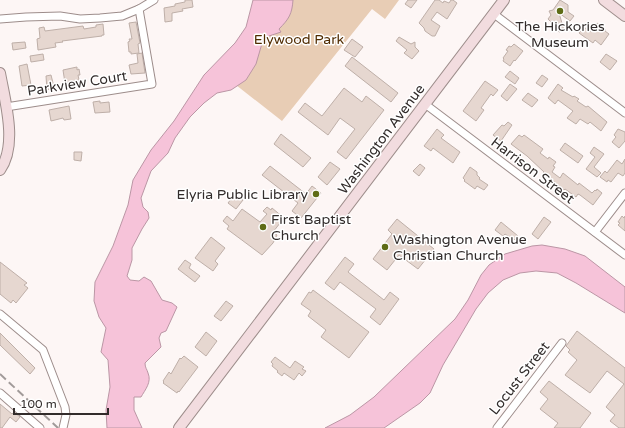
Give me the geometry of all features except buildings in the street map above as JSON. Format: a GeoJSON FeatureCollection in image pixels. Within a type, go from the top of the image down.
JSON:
{"type":"FeatureCollection","features":[{"type":"Feature","properties":{"kind":"street"},"geometry":{"type":"LineString","coordinates":[[0,19],[60,16],[80,19],[122,16],[139,9],[154,0]]}},
{"type":"Feature","properties":{"kind":"street","name":"Washington Avenue"},"geometry":{"type":"LineString","coordinates":[[180,427],[504,0]]}},
{"type":"Feature","properties":{"kind":"street"},"geometry":{"type":"LineString","coordinates":[[604,0],[625,16]]}},
{"type":"Feature","properties":{"kind":"street","name":"Parkview Court"},"geometry":{"type":"LineString","coordinates":[[6,107],[152,84],[139,9]]}},
{"type":"Feature","properties":{"kind":"street"},"geometry":{"type":"LineString","coordinates":[[494,14],[625,113]]}},
{"type":"Feature","properties":{"kind":"street"},"geometry":{"type":"LineString","coordinates":[[0,73],[6,107],[9,139],[7,155],[0,170]]}},
{"type":"Feature","properties":{"kind":"street","name":"Harrison Street"},"geometry":{"type":"LineString","coordinates":[[425,104],[625,255]]}},
{"type":"Feature","properties":{"kind":"street"},"geometry":{"type":"LineString","coordinates":[[595,232],[625,193]]}},
{"type":"Feature","properties":{"kind":"street"},"geometry":{"type":"LineString","coordinates":[[0,314],[43,350],[65,407],[66,415],[63,428]]}},
{"type":"Feature","properties":{"kind":"street","name":"Locust Street"},"geometry":{"type":"LineString","coordinates":[[497,428],[562,343]]}},
{"type":"Feature","properties":{"kind":"street"},"geometry":{"type":"LineString","coordinates":[[0,393],[37,426]]}},
{"type":"Feature","properties":{"kind":"green space","name":"Elywood Park"},"geometry":{"type":"Polygon","coordinates":[[[275,0],[399,0],[385,19],[372,9],[282,121],[222,74],[275,0]]]}},
{"type":"Feature","properties":{"kind":"shaded area"},"geometry":{"type":"Polygon","coordinates":[[[253,0],[293,0],[292,9],[289,16],[279,29],[281,32],[269,36],[263,40],[256,64],[246,80],[231,90],[217,93],[190,117],[175,138],[168,153],[151,171],[141,198],[143,207],[148,212],[149,218],[132,248],[132,260],[127,276],[130,280],[139,281],[144,277],[151,281],[162,300],[172,303],[177,307],[166,331],[161,333],[159,338],[161,347],[145,363],[149,376],[148,386],[141,397],[134,397],[134,410],[142,428],[107,428],[106,410],[110,387],[108,360],[101,352],[106,328],[99,317],[94,301],[95,282],[113,246],[128,205],[133,180],[151,150],[174,121],[204,75],[235,43],[246,27],[253,0]]]}},
{"type":"Feature","properties":{"kind":"shaded area"},"geometry":{"type":"Polygon","coordinates":[[[542,245],[565,249],[585,256],[625,287],[625,313],[557,273],[536,271],[520,273],[503,280],[488,293],[476,309],[443,365],[430,393],[420,403],[384,428],[325,428],[350,415],[374,397],[455,319],[468,300],[481,275],[489,265],[505,254],[532,246],[542,245]]]}},
{"type":"Feature","properties":{"kind":"railway"},"geometry":{"type":"LineString","coordinates":[[0,374],[58,428]]}},
{"type":"Feature","properties":{"kind":"place","name":"The Hickories Museum"},"geometry":{"type":"Point","coordinates":[560,11]}},
{"type":"Feature","properties":{"kind":"place","name":"Elyria Public Library"},"geometry":{"type":"Point","coordinates":[316,194]}},
{"type":"Feature","properties":{"kind":"place","name":"First Baptist Church"},"geometry":{"type":"Point","coordinates":[263,227]}},
{"type":"Feature","properties":{"kind":"place","name":"Washington Avenue Christian Church"},"geometry":{"type":"Point","coordinates":[385,247]}}]}
